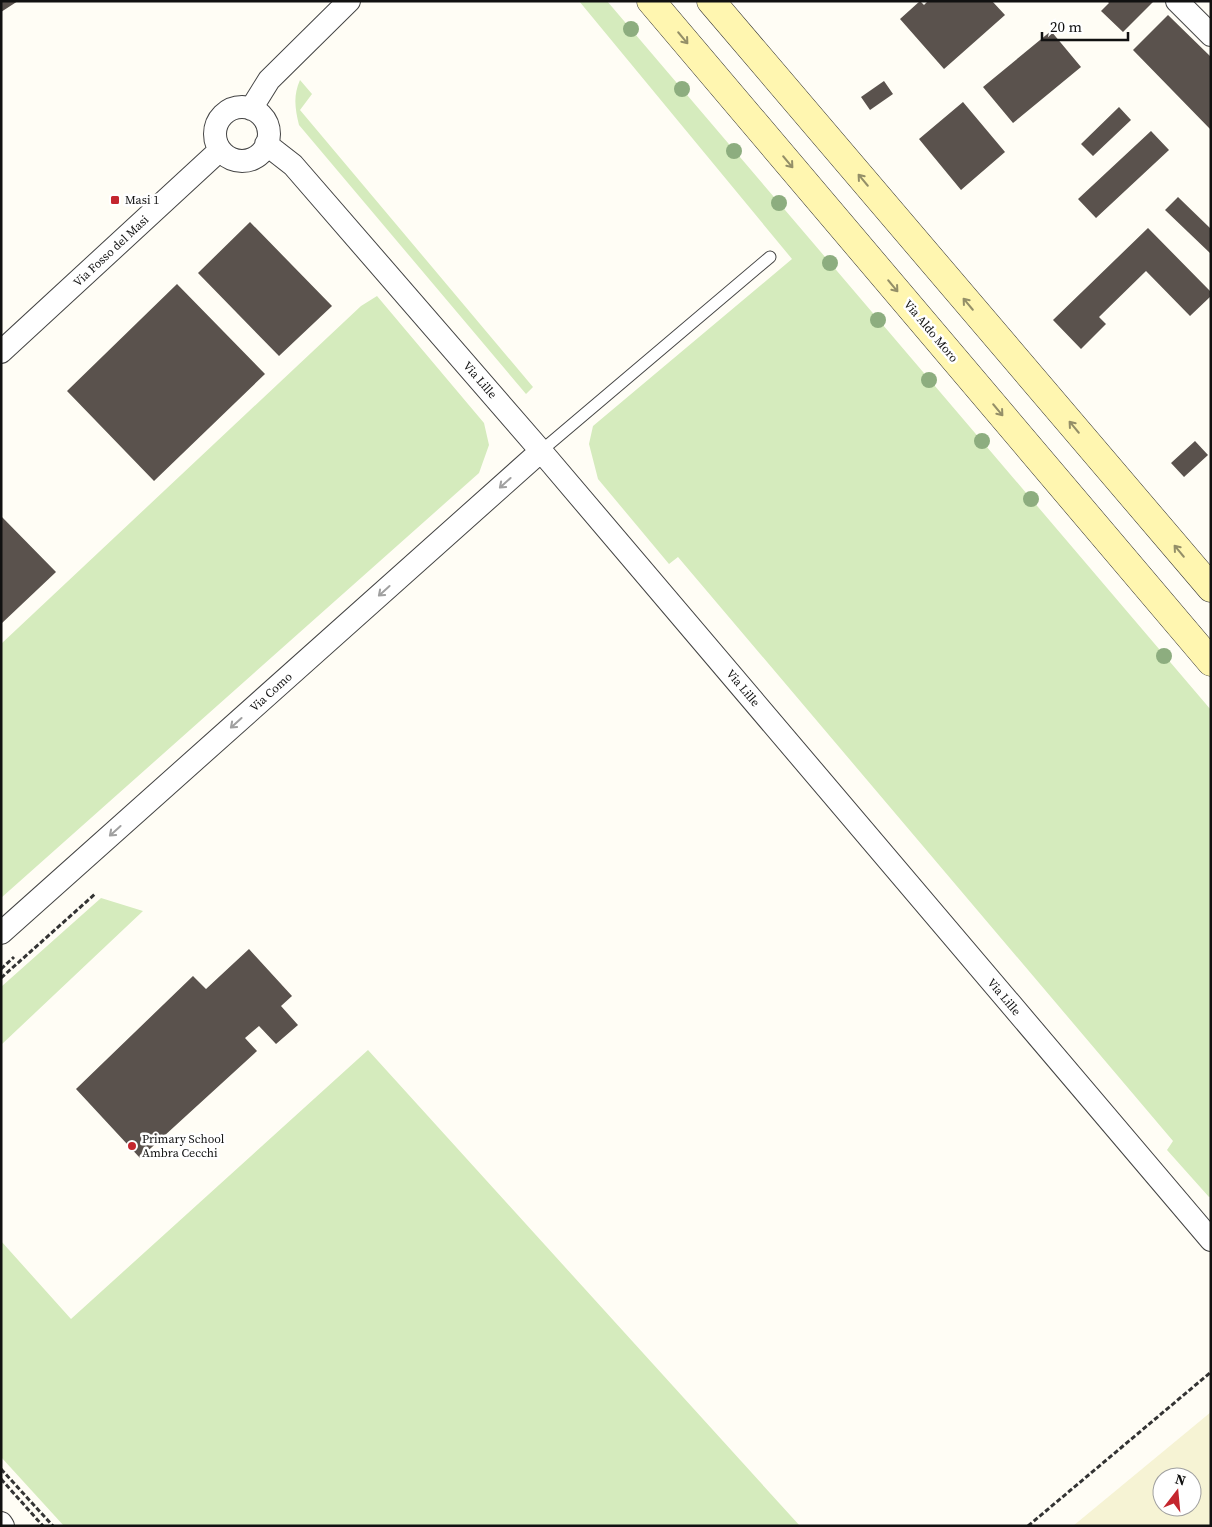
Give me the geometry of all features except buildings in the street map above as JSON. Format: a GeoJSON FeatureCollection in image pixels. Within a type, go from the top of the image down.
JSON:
{"type":"FeatureCollection","features":[{"type":"Feature","properties":{"kind":"main road","name":"Via Aldo Moro"},"geometry":{"type":"LineString","coordinates":[[651,1],[1211,662]]}},
{"type":"Feature","properties":{"kind":"main road"},"geometry":{"type":"LineString","coordinates":[[711,1],[1211,588]]}},
{"type":"Feature","properties":{"kind":"street"},"geometry":{"type":"LineString","coordinates":[[251,109],[269,80],[349,1]]}},
{"type":"Feature","properties":{"kind":"street"},"geometry":{"type":"LineString","coordinates":[[1177,1],[1211,35]]}},
{"type":"Feature","properties":{"kind":"street"},"geometry":{"type":"LineString","coordinates":[[234,108],[251,109],[258,113],[268,127],[266,144],[262,151],[249,160],[233,159],[220,150],[216,143],[216,126],[226,112],[234,108]]}},
{"type":"Feature","properties":{"kind":"street","name":"Via Lille"},"geometry":{"type":"LineString","coordinates":[[266,144],[293,165],[541,450],[1211,1240]]}},
{"type":"Feature","properties":{"kind":"street","name":"Via Fosso del Masi"},"geometry":{"type":"LineString","coordinates":[[1,352],[220,150]]}},
{"type":"Feature","properties":{"kind":"street","name":"Via Como"},"geometry":{"type":"LineString","coordinates":[[1,933],[541,450]]}},
{"type":"Feature","properties":{"kind":"lane"},"geometry":{"type":"LineString","coordinates":[[541,450],[770,257]]}},
{"type":"Feature","properties":{"kind":"path"},"geometry":{"type":"LineString","coordinates":[[1,978],[95,894]]}},
{"type":"Feature","properties":{"kind":"path"},"geometry":{"type":"LineString","coordinates":[[1028,1526],[1211,1372]]}},
{"type":"Feature","properties":{"kind":"path"},"geometry":{"type":"LineString","coordinates":[[1,1469],[53,1526]]}},
{"type":"Feature","properties":{"kind":"path"},"geometry":{"type":"LineString","coordinates":[[1,1480],[43,1526]]}},
{"type":"Feature","properties":{"kind":"shaded area"},"geometry":{"type":"Polygon","coordinates":[[[1211,1412],[1211,1526],[1073,1526],[1211,1412]]]}},
{"type":"Feature","properties":{"kind":"green space"},"geometry":{"type":"Polygon","coordinates":[[[579,1],[607,1],[1211,710],[1211,1196],[1209,1197],[1167,1150],[1173,1141],[678,557],[669,564],[598,479],[589,444],[593,426],[792,259],[579,1]]]}},
{"type":"Feature","properties":{"kind":"green space"},"geometry":{"type":"Polygon","coordinates":[[[300,80],[312,94],[300,110],[533,387],[526,394],[299,125],[295,102],[300,80]]]}},
{"type":"Feature","properties":{"kind":"green space"},"geometry":{"type":"Polygon","coordinates":[[[377,296],[484,423],[489,445],[479,473],[1,898],[1,644],[361,306],[377,296]]]}},
{"type":"Feature","properties":{"kind":"green space"},"geometry":{"type":"Polygon","coordinates":[[[101,898],[143,911],[1,1045],[1,987],[101,898]]]}},
{"type":"Feature","properties":{"kind":"green space"},"geometry":{"type":"Polygon","coordinates":[[[368,1050],[800,1526],[64,1526],[1,1457],[1,1241],[71,1319],[368,1050]]]}},
{"type":"Feature","properties":{"kind":"place","name":"Masi 1"},"geometry":{"type":"Point","coordinates":[115,200]}},
{"type":"Feature","properties":{"kind":"place","name":"Primary School Ambra Cecchi"},"geometry":{"type":"Point","coordinates":[132,1146]}}]}
